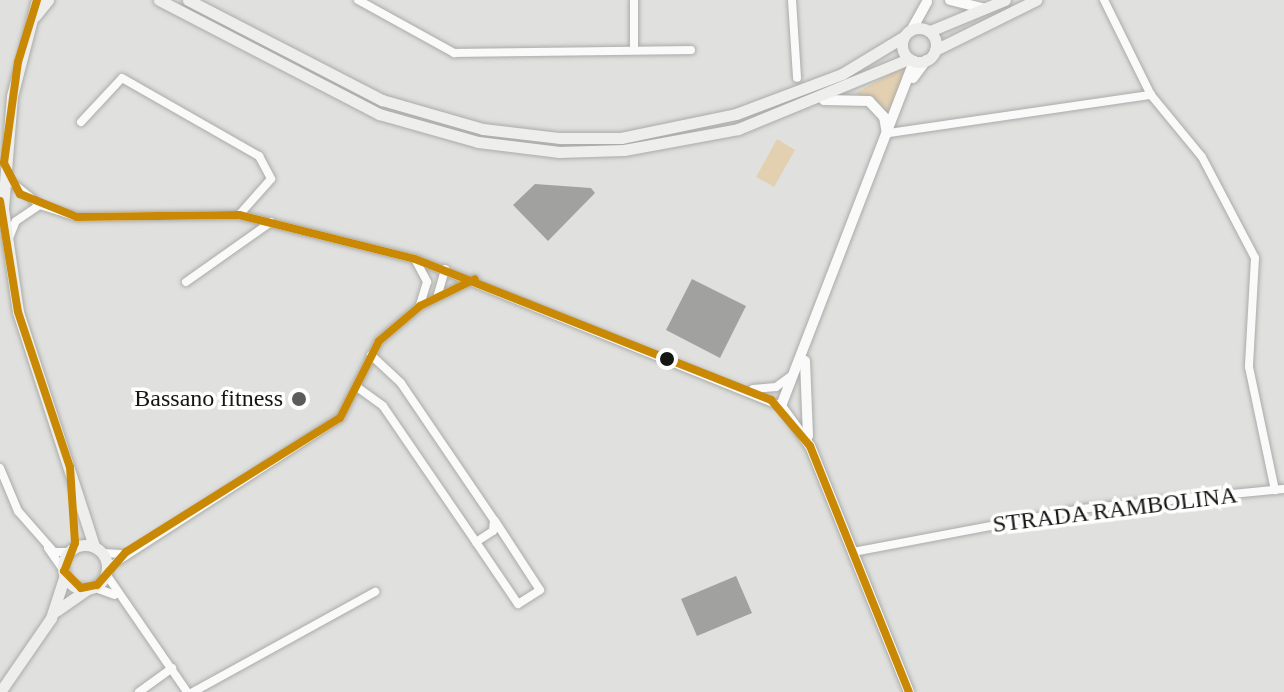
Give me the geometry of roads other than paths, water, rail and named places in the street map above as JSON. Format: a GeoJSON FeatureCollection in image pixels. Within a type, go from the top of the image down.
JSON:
{"type":"FeatureCollection","features":[{"type":"Feature","properties":{"kind":"main road"},"geometry":{"type":"LineString","coordinates":[[0,692],[51,618],[107,571],[77,504],[18,312],[2,205],[3,169],[27,26],[35,0]]}},
{"type":"Feature","properties":{"kind":"main road"},"geometry":{"type":"LineString","coordinates":[[27,26],[48,0]]}},
{"type":"Feature","properties":{"kind":"main road"},"geometry":{"type":"LineString","coordinates":[[159,0],[346,101],[429,130],[511,148],[624,150],[692,140],[824,100],[916,60],[1036,0]]}},
{"type":"Feature","properties":{"kind":"main road"},"geometry":{"type":"LineString","coordinates":[[188,0],[382,100],[483,129],[560,138],[621,138],[736,114],[842,74],[917,31],[1005,0]]}},
{"type":"Feature","properties":{"kind":"main road"},"geometry":{"type":"LineString","coordinates":[[916,60],[917,31]]}},
{"type":"Feature","properties":{"kind":"main road"},"geometry":{"type":"LineString","coordinates":[[917,31],[935,50]]}},
{"type":"Feature","properties":{"kind":"main road"},"geometry":{"type":"LineString","coordinates":[[51,618],[71,550],[77,504]]}},
{"type":"Feature","properties":{"kind":"main road"},"geometry":{"type":"LineString","coordinates":[[71,550],[98,549]]}},
{"type":"Feature","properties":{"kind":"main road"},"geometry":{"type":"LineString","coordinates":[[64,573],[90,588]]}},
{"type":"Feature","properties":{"kind":"street"},"geometry":{"type":"LineString","coordinates":[[358,0],[439,50],[465,55],[691,50]]}},
{"type":"Feature","properties":{"kind":"street"},"geometry":{"type":"LineString","coordinates":[[634,0],[634,49]]}},
{"type":"Feature","properties":{"kind":"street"},"geometry":{"type":"LineString","coordinates":[[792,0],[797,78]]}},
{"type":"Feature","properties":{"kind":"street"},"geometry":{"type":"LineString","coordinates":[[950,0],[988,8]]}},
{"type":"Feature","properties":{"kind":"street"},"geometry":{"type":"LineString","coordinates":[[1104,0],[1151,95],[1202,157],[1255,258],[1249,367],[1280,489]]}},
{"type":"Feature","properties":{"kind":"street"},"geometry":{"type":"LineString","coordinates":[[917,31],[927,1]]}},
{"type":"Feature","properties":{"kind":"street"},"geometry":{"type":"LineString","coordinates":[[781,406],[805,353],[916,60]]}},
{"type":"Feature","properties":{"kind":"street"},"geometry":{"type":"LineString","coordinates":[[81,122],[122,78],[259,156],[271,179],[239,215]]}},
{"type":"Feature","properties":{"kind":"street"},"geometry":{"type":"LineString","coordinates":[[887,138],[1151,95]]}},
{"type":"Feature","properties":{"kind":"street"},"geometry":{"type":"LineString","coordinates":[[824,100],[869,101],[884,117],[887,138]]}},
{"type":"Feature","properties":{"kind":"street"},"geometry":{"type":"LineString","coordinates":[[3,169],[40,205],[97,219],[239,215],[415,259],[475,279],[745,387],[781,406],[810,446],[909,692]]}},
{"type":"Feature","properties":{"kind":"street"},"geometry":{"type":"LineString","coordinates":[[7,243],[16,221],[40,205]]}},
{"type":"Feature","properties":{"kind":"street"},"geometry":{"type":"LineString","coordinates":[[186,282],[271,222]]}},
{"type":"Feature","properties":{"kind":"street"},"geometry":{"type":"LineString","coordinates":[[415,259],[427,289]]}},
{"type":"Feature","properties":{"kind":"street"},"geometry":{"type":"LineString","coordinates":[[420,306],[427,289],[444,268]]}},
{"type":"Feature","properties":{"kind":"street"},"geometry":{"type":"LineString","coordinates":[[438,295],[444,268]]}},
{"type":"Feature","properties":{"kind":"street"},"geometry":{"type":"LineString","coordinates":[[187,692],[118,596],[107,571],[126,552],[340,418],[371,355],[420,306],[475,279]]}},
{"type":"Feature","properties":{"kind":"street"},"geometry":{"type":"LineString","coordinates":[[805,353],[810,446]]}},
{"type":"Feature","properties":{"kind":"street"},"geometry":{"type":"LineString","coordinates":[[357,387],[383,406],[518,604],[540,590],[386,362],[371,355]]}},
{"type":"Feature","properties":{"kind":"street"},"geometry":{"type":"LineString","coordinates":[[745,387],[776,387],[799,368]]}},
{"type":"Feature","properties":{"kind":"street"},"geometry":{"type":"LineString","coordinates":[[0,468],[18,511],[46,544],[64,573]]}},
{"type":"Feature","properties":{"kind":"street","name":"STRADA RAMBOLINA"},"geometry":{"type":"LineString","coordinates":[[853,552],[1047,514],[1280,489]]}},
{"type":"Feature","properties":{"kind":"street"},"geometry":{"type":"LineString","coordinates":[[476,542],[493,531],[494,520]]}},
{"type":"Feature","properties":{"kind":"street"},"geometry":{"type":"LineString","coordinates":[[46,544],[71,550]]}},
{"type":"Feature","properties":{"kind":"street"},"geometry":{"type":"LineString","coordinates":[[98,549],[126,552]]}},
{"type":"Feature","properties":{"kind":"street"},"geometry":{"type":"LineString","coordinates":[[90,588],[118,596]]}},
{"type":"Feature","properties":{"kind":"street"},"geometry":{"type":"LineString","coordinates":[[193,692],[375,592]]}},
{"type":"Feature","properties":{"kind":"street"},"geometry":{"type":"LineString","coordinates":[[139,692],[172,668]]}},
{"type":"Feature","properties":{"kind":"place","name":"Bassano fitness"},"geometry":{"type":"Point","coordinates":[299,399]}}]}
